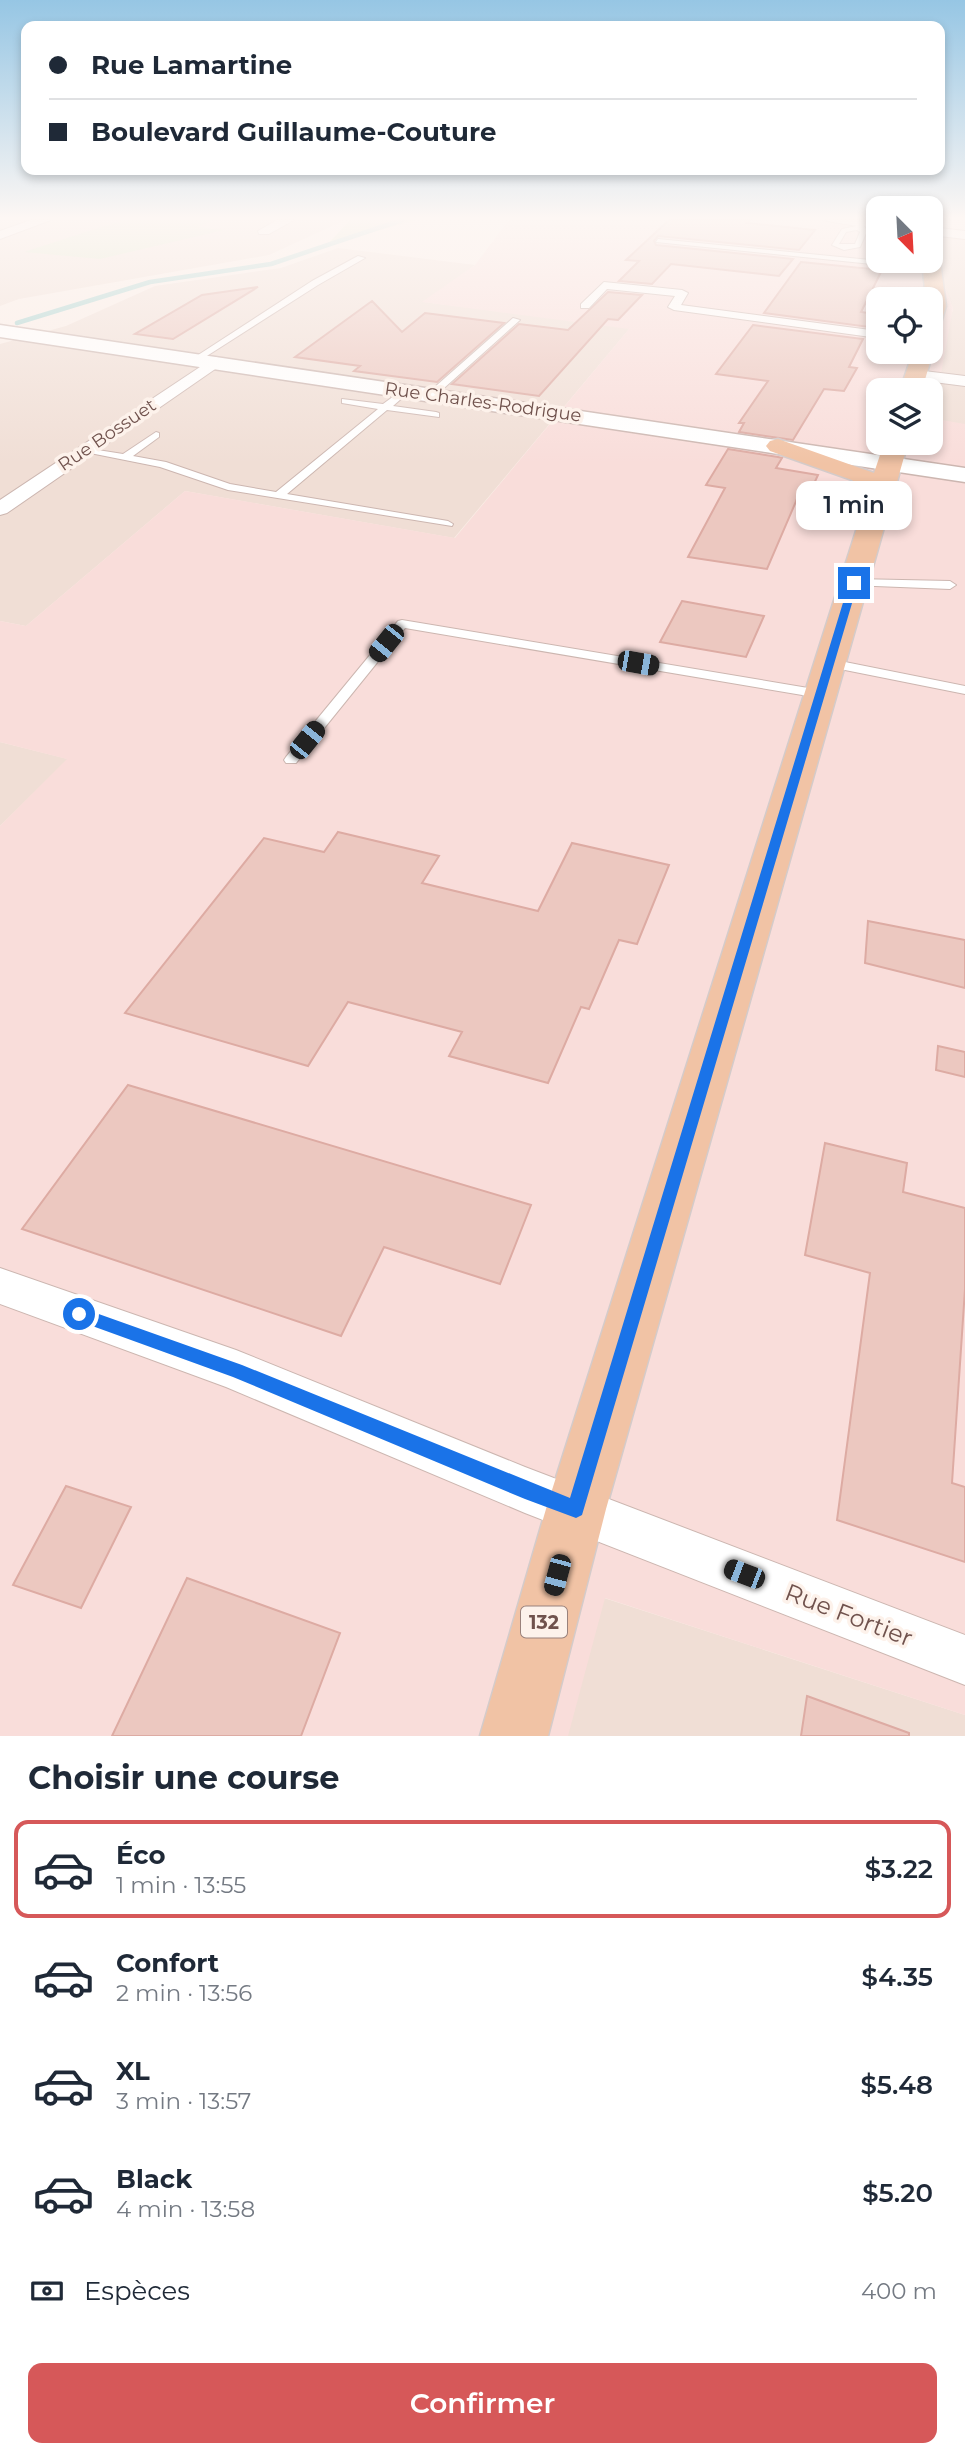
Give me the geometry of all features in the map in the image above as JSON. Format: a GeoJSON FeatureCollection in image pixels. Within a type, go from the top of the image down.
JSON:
{"type":"FeatureCollection","features":[{"type":"Feature","properties":{"kind":"main road"},"geometry":{"type":"LineString","coordinates":[[778,446],[846,449],[866,443]]}},
{"type":"Feature","properties":{"kind":"main road"},"geometry":{"type":"LineString","coordinates":[[778,446],[861,475],[881,491]]}},
{"type":"Feature","properties":{"kind":"main road","name":"132"},"geometry":{"type":"LineString","coordinates":[[513,1736],[576,1509],[891,455]]}},
{"type":"Feature","properties":{"kind":"street"},"geometry":{"type":"LineString","coordinates":[[584,306],[589,301]]}},
{"type":"Feature","properties":{"kind":"street"},"geometry":{"type":"LineString","coordinates":[[677,301],[674,307],[866,333]]}},
{"type":"Feature","properties":{"kind":"street","name":"Rue Charles-Rodrigue"},"geometry":{"type":"LineString","coordinates":[[0,331],[405,391],[434,405],[778,446],[866,451]]}},
{"type":"Feature","properties":{"kind":"street","name":"Rue Bossuet"},"geometry":{"type":"LineString","coordinates":[[0,509],[85,451],[206,361]]}},
{"type":"Feature","properties":{"kind":"street"},"geometry":{"type":"LineString","coordinates":[[943,382],[965,381]]}},
{"type":"Feature","properties":{"kind":"street","name":"Rue Charles-Rodrigue"},"geometry":{"type":"LineString","coordinates":[[899,455],[965,475]]}},
{"type":"Feature","properties":{"kind":"street","name":"Rue Fortier"},"geometry":{"type":"LineString","coordinates":[[0,1286],[236,1370],[525,1490],[965,1660]]}},
{"type":"Feature","properties":{"kind":"lane"},"geometry":{"type":"LineString","coordinates":[[206,361],[290,301]]}},
{"type":"Feature","properties":{"kind":"lane"},"geometry":{"type":"LineString","coordinates":[[345,401],[385,407],[434,405],[516,320]]}},
{"type":"Feature","properties":{"kind":"lane"},"geometry":{"type":"LineString","coordinates":[[279,495],[405,391]]}},
{"type":"Feature","properties":{"kind":"lane"},"geometry":{"type":"LineString","coordinates":[[124,458],[156,435]]}},
{"type":"Feature","properties":{"kind":"lane"},"geometry":{"type":"LineString","coordinates":[[85,451],[162,464],[228,487],[448,524]]}},
{"type":"Feature","properties":{"kind":"lane"},"geometry":{"type":"LineString","coordinates":[[854,583],[950,585]]}},
{"type":"Feature","properties":{"kind":"lane"},"geometry":{"type":"LineString","coordinates":[[291,760],[402,624],[825,679],[965,690]]}},
{"type":"Feature","properties":{"kind":"shaded area"},"geometry":{"type":"Polygon","coordinates":[[[0,301],[14,301],[0,306],[0,301]]]}},
{"type":"Feature","properties":{"kind":"shaded area"},"geometry":{"type":"Polygon","coordinates":[[[122,301],[425,301],[630,328],[454,538],[185,491],[26,626],[0,621],[0,344],[66,326],[122,301]]]}},
{"type":"Feature","properties":{"kind":"shaded area"},"geometry":{"type":"Polygon","coordinates":[[[866,301],[866,364],[943,364],[940,378],[866,378],[866,455],[943,455],[943,420],[965,424],[965,1715],[605,1598],[568,1736],[0,1736],[0,826],[67,759],[0,742],[0,621],[26,626],[185,491],[455,538],[629,329],[422,302],[866,301]]]}},
{"type":"Feature","properties":{"kind":"shaded area"},"geometry":{"type":"Polygon","coordinates":[[[943,301],[950,301],[953,308],[943,363],[943,301]]]}},
{"type":"Feature","properties":{"kind":"shaded area"},"geometry":{"type":"Polygon","coordinates":[[[950,301],[965,301],[965,471],[906,463],[909,455],[943,455],[943,378],[934,378],[938,364],[943,364],[943,346],[953,309],[950,301]]]}},
{"type":"Feature","properties":{"kind":"shaded area"},"geometry":{"type":"Polygon","coordinates":[[[0,742],[68,759],[0,826],[0,742]]]}},
{"type":"Feature","properties":{"kind":"shaded area"},"geometry":{"type":"Polygon","coordinates":[[[604,1598],[965,1715],[965,1736],[567,1736],[604,1598]]]}},
{"type":"Feature","properties":{"kind":"building"},"geometry":{"type":"Polygon","coordinates":[[[192,301],[235,301],[173,339],[135,334],[192,301]]]}},
{"type":"Feature","properties":{"kind":"building"},"geometry":{"type":"Polygon","coordinates":[[[372,301],[402,332],[425,313],[504,323],[437,382],[354,371],[360,366],[295,357],[372,301]]]}},
{"type":"Feature","properties":{"kind":"building"},"geometry":{"type":"Polygon","coordinates":[[[599,301],[636,301],[618,320],[608,319],[539,396],[452,384],[519,324],[568,330],[599,301]]]}},
{"type":"Feature","properties":{"kind":"building"},"geometry":{"type":"Polygon","coordinates":[[[773,301],[866,301],[861,312],[866,313],[866,327],[764,313],[773,301]]]}},
{"type":"Feature","properties":{"kind":"building"},"geometry":{"type":"Polygon","coordinates":[[[753,325],[863,339],[849,367],[857,368],[844,391],[824,389],[793,440],[739,432],[744,423],[739,423],[768,381],[716,374],[753,325]]]}},
{"type":"Feature","properties":{"kind":"building"},"geometry":{"type":"Polygon","coordinates":[[[728,449],[782,458],[776,468],[818,475],[806,501],[797,499],[767,569],[688,557],[725,488],[706,485],[728,449]]]}},
{"type":"Feature","properties":{"kind":"building"},"geometry":{"type":"Polygon","coordinates":[[[682,601],[764,616],[746,657],[660,642],[682,601]]]}},
{"type":"Feature","properties":{"kind":"building"},"geometry":{"type":"Polygon","coordinates":[[[338,832],[439,856],[422,883],[538,911],[572,843],[669,865],[637,944],[619,940],[589,1009],[581,1007],[548,1083],[449,1056],[462,1032],[348,1002],[308,1066],[125,1013],[264,838],[324,852],[338,832]]]}},
{"type":"Feature","properties":{"kind":"building"},"geometry":{"type":"Polygon","coordinates":[[[868,921],[965,940],[965,988],[865,963],[868,921]]]}},
{"type":"Feature","properties":{"kind":"building"},"geometry":{"type":"Polygon","coordinates":[[[938,1046],[965,1052],[965,1077],[936,1070],[938,1046]]]}},
{"type":"Feature","properties":{"kind":"building"},"geometry":{"type":"Polygon","coordinates":[[[128,1085],[531,1205],[500,1284],[384,1247],[341,1336],[22,1229],[128,1085]]]}},
{"type":"Feature","properties":{"kind":"building"},"geometry":{"type":"Polygon","coordinates":[[[825,1143],[907,1163],[903,1192],[965,1208],[965,1289],[952,1483],[965,1487],[965,1562],[837,1520],[870,1273],[805,1255],[825,1143]]]}},
{"type":"Feature","properties":{"kind":"building"},"geometry":{"type":"Polygon","coordinates":[[[66,1486],[131,1507],[81,1608],[13,1585],[66,1486]]]}},
{"type":"Feature","properties":{"kind":"building"},"geometry":{"type":"Polygon","coordinates":[[[187,1578],[340,1633],[301,1736],[112,1736],[187,1578]]]}},
{"type":"Feature","properties":{"kind":"building"},"geometry":{"type":"Polygon","coordinates":[[[807,1696],[909,1733],[909,1736],[801,1736],[807,1696]]]}},
{"type":"Feature","properties":{"kind":"waterway"},"geometry":{"type":"LineString","coordinates":[[17,323],[88,301]]}},
{"type":"Feature","properties":{"kind":"route"},"geometry":{"type":"LineString","coordinates":[[79,1314],[236,1370],[576,1509],[854,583]]}}]}
